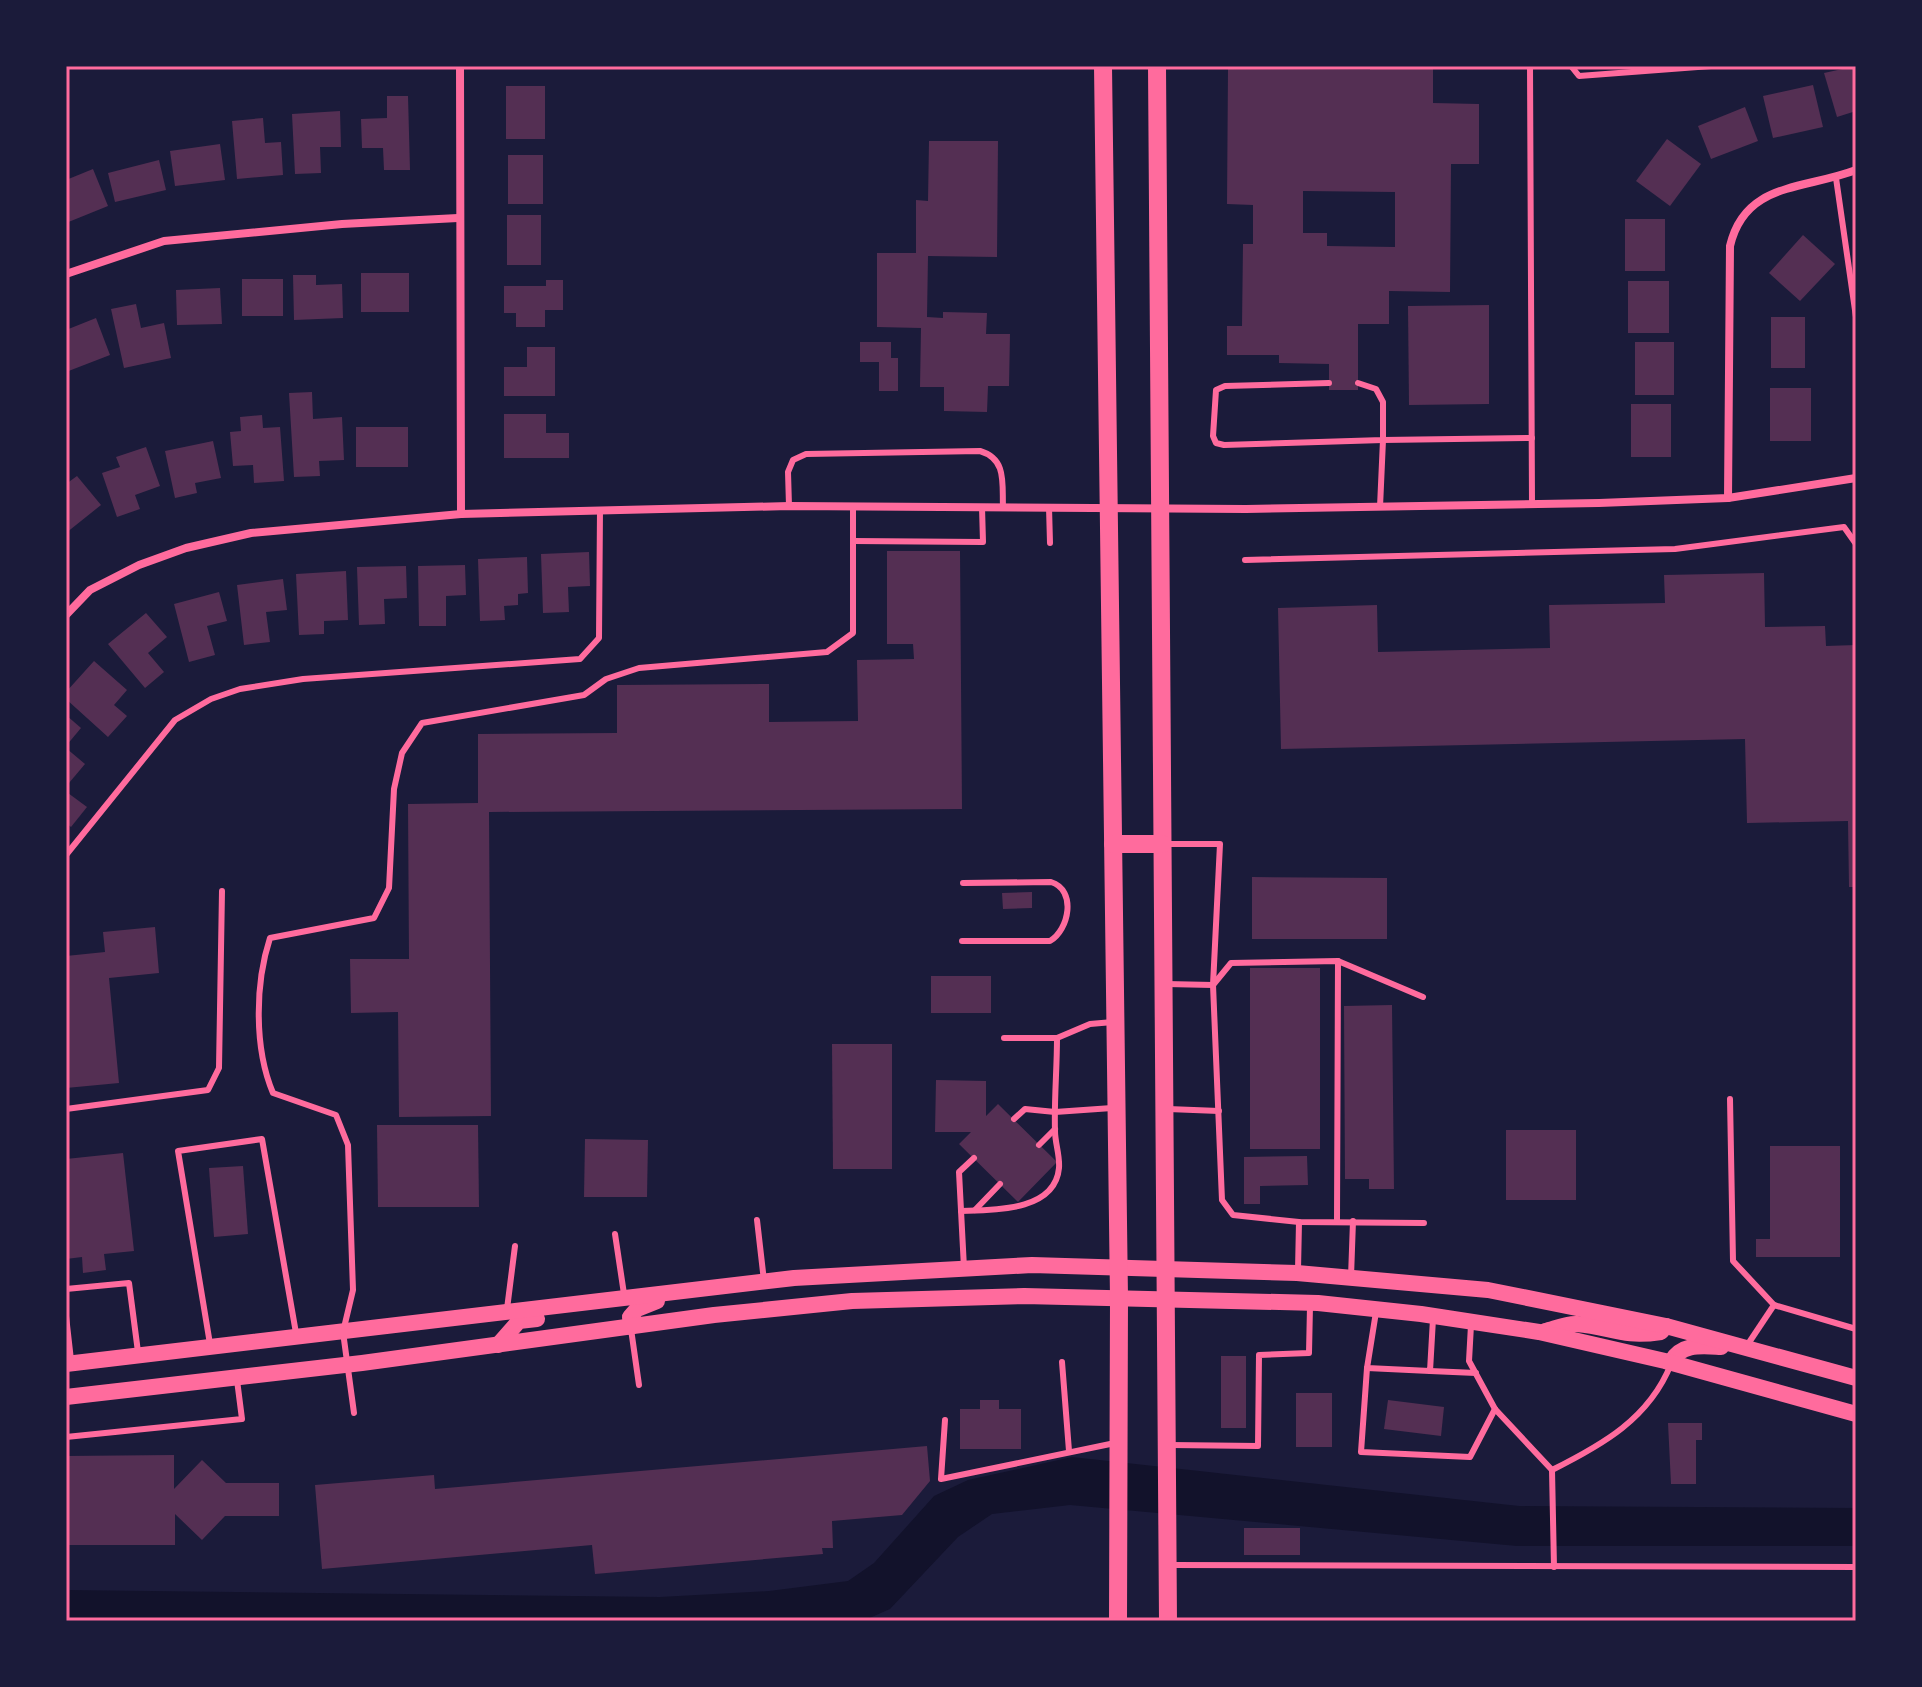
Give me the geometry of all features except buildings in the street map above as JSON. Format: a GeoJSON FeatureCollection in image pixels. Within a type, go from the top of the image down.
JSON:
{"type":"FeatureCollection","features":[{"type":"Feature","properties":{"kind":"main road"},"geometry":{"type":"LineString","coordinates":[[1103,66],[1119,1298],[1118,1621]]}},
{"type":"Feature","properties":{"kind":"main road"},"geometry":{"type":"LineString","coordinates":[[1157,66],[1168,1621]]}},
{"type":"Feature","properties":{"kind":"main road"},"geometry":{"type":"LineString","coordinates":[[1113,844],[1162,844]]}},
{"type":"Feature","properties":{"kind":"main road"},"geometry":{"type":"LineString","coordinates":[[68,1366],[758,1282],[964,1268],[1166,1267],[1297,1273],[1488,1290],[1666,1326],[1856,1378]]}},
{"type":"Feature","properties":{"kind":"main road"},"geometry":{"type":"LineString","coordinates":[[631,1327],[632,1314],[644,1305],[758,1282]]}},
{"type":"Feature","properties":{"kind":"main road"},"geometry":{"type":"LineString","coordinates":[[66,1397],[348,1365],[852,1301],[1024,1296],[1310,1302],[1471,1321],[1539,1332],[1671,1362],[1856,1414]]}},
{"type":"Feature","properties":{"kind":"main road"},"geometry":{"type":"LineString","coordinates":[[498,1345],[519,1321],[584,1313],[609,1307],[625,1298]]}},
{"type":"Feature","properties":{"kind":"main road"},"geometry":{"type":"LineString","coordinates":[[1539,1332],[1575,1324],[1620,1335],[1640,1335],[1661,1332],[1666,1326]]}},
{"type":"Feature","properties":{"kind":"main road"},"geometry":{"type":"LineString","coordinates":[[1671,1362],[1676,1353],[1685,1349],[1746,1347]]}},
{"type":"Feature","properties":{"kind":"street"},"geometry":{"type":"LineString","coordinates":[[460,66],[461,514]]}},
{"type":"Feature","properties":{"kind":"street"},"geometry":{"type":"LineString","coordinates":[[1728,498],[1730,246],[1735,223],[1753,203],[1778,192],[1856,170]]}},
{"type":"Feature","properties":{"kind":"street"},"geometry":{"type":"LineString","coordinates":[[66,274],[164,241],[342,224],[458,218]]}},
{"type":"Feature","properties":{"kind":"street"},"geometry":{"type":"LineString","coordinates":[[66,615],[90,590],[139,565],[186,548],[251,533],[461,514],[789,506],[1158,508],[1532,504],[1728,498],[1856,478]]}},
{"type":"Feature","properties":{"kind":"lane"},"geometry":{"type":"LineString","coordinates":[[1530,66],[1532,504]]}},
{"type":"Feature","properties":{"kind":"lane"},"geometry":{"type":"LineString","coordinates":[[1571,66],[1579,76],[1592,76],[1711,66]]}},
{"type":"Feature","properties":{"kind":"lane"},"geometry":{"type":"LineString","coordinates":[[1836,178],[1856,317]]}},
{"type":"Feature","properties":{"kind":"lane"},"geometry":{"type":"LineString","coordinates":[[1329,383],[1225,386],[1216,390],[1213,436],[1216,443],[1532,438]]}},
{"type":"Feature","properties":{"kind":"lane"},"geometry":{"type":"LineString","coordinates":[[1358,383],[1376,389],[1383,402],[1380,507]]}},
{"type":"Feature","properties":{"kind":"lane"},"geometry":{"type":"LineString","coordinates":[[789,506],[788,472],[793,460],[806,454],[980,451],[992,455],[1001,465],[1003,507]]}},
{"type":"Feature","properties":{"kind":"lane"},"geometry":{"type":"LineString","coordinates":[[354,1413],[343,1332],[353,1290],[348,1145],[336,1115],[273,1093],[262,1067],[261,966],[270,938],[374,918],[389,888],[394,789],[402,753],[422,723],[584,695],[606,679],[639,668],[827,652],[853,633],[853,506]]}},
{"type":"Feature","properties":{"kind":"lane"},"geometry":{"type":"LineString","coordinates":[[853,541],[983,542],[982,507]]}},
{"type":"Feature","properties":{"kind":"lane"},"geometry":{"type":"LineString","coordinates":[[1049,507],[1050,543]]}},
{"type":"Feature","properties":{"kind":"lane"},"geometry":{"type":"LineString","coordinates":[[66,855],[175,720],[211,699],[240,689],[303,679],[580,659],[599,638],[600,510]]}},
{"type":"Feature","properties":{"kind":"lane"},"geometry":{"type":"LineString","coordinates":[[1245,560],[1675,549],[1844,527],[1856,544]]}},
{"type":"Feature","properties":{"kind":"lane"},"geometry":{"type":"LineString","coordinates":[[1162,844],[1220,844],[1213,985],[1222,1200],[1233,1215],[1299,1222],[1424,1223]]}},
{"type":"Feature","properties":{"kind":"lane"},"geometry":{"type":"LineString","coordinates":[[962,941],[1050,941],[1061,935],[1066,925],[1067,893],[1060,885],[1051,882],[963,883]]}},
{"type":"Feature","properties":{"kind":"lane"},"geometry":{"type":"LineString","coordinates":[[66,1109],[208,1090],[219,1068],[222,891]]}},
{"type":"Feature","properties":{"kind":"lane"},"geometry":{"type":"LineString","coordinates":[[1213,985],[1231,963],[1338,961],[1423,997]]}},
{"type":"Feature","properties":{"kind":"lane"},"geometry":{"type":"LineString","coordinates":[[1337,1221],[1338,961]]}},
{"type":"Feature","properties":{"kind":"lane"},"geometry":{"type":"LineString","coordinates":[[1163,984],[1213,985]]}},
{"type":"Feature","properties":{"kind":"lane"},"geometry":{"type":"LineString","coordinates":[[1004,1038],[1057,1038],[1090,1024],[1115,1022]]}},
{"type":"Feature","properties":{"kind":"lane"},"geometry":{"type":"LineString","coordinates":[[961,1211],[1009,1210],[1042,1196],[1059,1171],[1055,1129],[1057,1038]]}},
{"type":"Feature","properties":{"kind":"lane"},"geometry":{"type":"LineString","coordinates":[[1730,1099],[1733,1261],[1774,1305],[1856,1329]]}},
{"type":"Feature","properties":{"kind":"lane"},"geometry":{"type":"LineString","coordinates":[[1014,1119],[1025,1109],[1055,1112],[1116,1108]]}},
{"type":"Feature","properties":{"kind":"lane"},"geometry":{"type":"LineString","coordinates":[[1164,1109],[1219,1111]]}},
{"type":"Feature","properties":{"kind":"lane"},"geometry":{"type":"LineString","coordinates":[[1039,1145],[1055,1129]]}},
{"type":"Feature","properties":{"kind":"lane"},"geometry":{"type":"LineString","coordinates":[[210,1348],[178,1151],[262,1139],[297,1337]]}},
{"type":"Feature","properties":{"kind":"lane"},"geometry":{"type":"LineString","coordinates":[[964,1268],[959,1172],[974,1158]]}},
{"type":"Feature","properties":{"kind":"lane"},"geometry":{"type":"LineString","coordinates":[[975,1210],[1000,1184]]}},
{"type":"Feature","properties":{"kind":"lane"},"geometry":{"type":"LineString","coordinates":[[757,1220],[758,1282]]}},
{"type":"Feature","properties":{"kind":"lane"},"geometry":{"type":"LineString","coordinates":[[1351,1277],[1353,1221]]}},
{"type":"Feature","properties":{"kind":"lane"},"geometry":{"type":"LineString","coordinates":[[1297,1273],[1299,1222]]}},
{"type":"Feature","properties":{"kind":"lane"},"geometry":{"type":"LineString","coordinates":[[615,1234],[625,1298]]}},
{"type":"Feature","properties":{"kind":"lane"},"geometry":{"type":"LineString","coordinates":[[506,1312],[515,1246]]}},
{"type":"Feature","properties":{"kind":"lane"},"geometry":{"type":"LineString","coordinates":[[66,1289],[129,1283],[138,1356]]}},
{"type":"Feature","properties":{"kind":"lane"},"geometry":{"type":"LineString","coordinates":[[1167,1451],[1258,1446],[1259,1355],[1309,1353],[1310,1302]]}},
{"type":"Feature","properties":{"kind":"lane"},"geometry":{"type":"LineString","coordinates":[[1746,1347],[1774,1305]]}},
{"type":"Feature","properties":{"kind":"lane"},"geometry":{"type":"LineString","coordinates":[[1376,1309],[1367,1368],[1361,1452],[1470,1457],[1495,1409]]}},
{"type":"Feature","properties":{"kind":"lane"},"geometry":{"type":"LineString","coordinates":[[66,1316],[68,1366]]}},
{"type":"Feature","properties":{"kind":"lane"},"geometry":{"type":"LineString","coordinates":[[1430,1371],[1433,1316]]}},
{"type":"Feature","properties":{"kind":"lane"},"geometry":{"type":"LineString","coordinates":[[1471,1321],[1469,1361],[1495,1409],[1552,1470],[1554,1567]]}},
{"type":"Feature","properties":{"kind":"lane"},"geometry":{"type":"LineString","coordinates":[[631,1327],[639,1385]]}},
{"type":"Feature","properties":{"kind":"lane"},"geometry":{"type":"LineString","coordinates":[[1062,1362],[1069,1451]]}},
{"type":"Feature","properties":{"kind":"lane"},"geometry":{"type":"LineString","coordinates":[[1552,1470],[1601,1446],[1634,1420],[1665,1377],[1671,1362]]}},
{"type":"Feature","properties":{"kind":"lane"},"geometry":{"type":"LineString","coordinates":[[1367,1368],[1476,1373]]}},
{"type":"Feature","properties":{"kind":"lane"},"geometry":{"type":"LineString","coordinates":[[66,1437],[242,1419],[237,1377]]}},
{"type":"Feature","properties":{"kind":"lane"},"geometry":{"type":"LineString","coordinates":[[945,1420],[941,1479],[1069,1451],[1118,1447]]}},
{"type":"Feature","properties":{"kind":"lane"},"geometry":{"type":"LineString","coordinates":[[1168,1560],[1554,1567],[1856,1567]]}},
{"type":"Feature","properties":{"kind":"shaded area"},"geometry":{"type":"Polygon","coordinates":[[[1072,1457],[1519,1506],[1856,1508],[1856,1546],[1517,1546],[1070,1505],[992,1514],[958,1537],[890,1609],[863,1621],[66,1621],[66,1590],[660,1597],[769,1591],[848,1581],[874,1563],[934,1496],[968,1480],[1072,1457]]]}}]}
